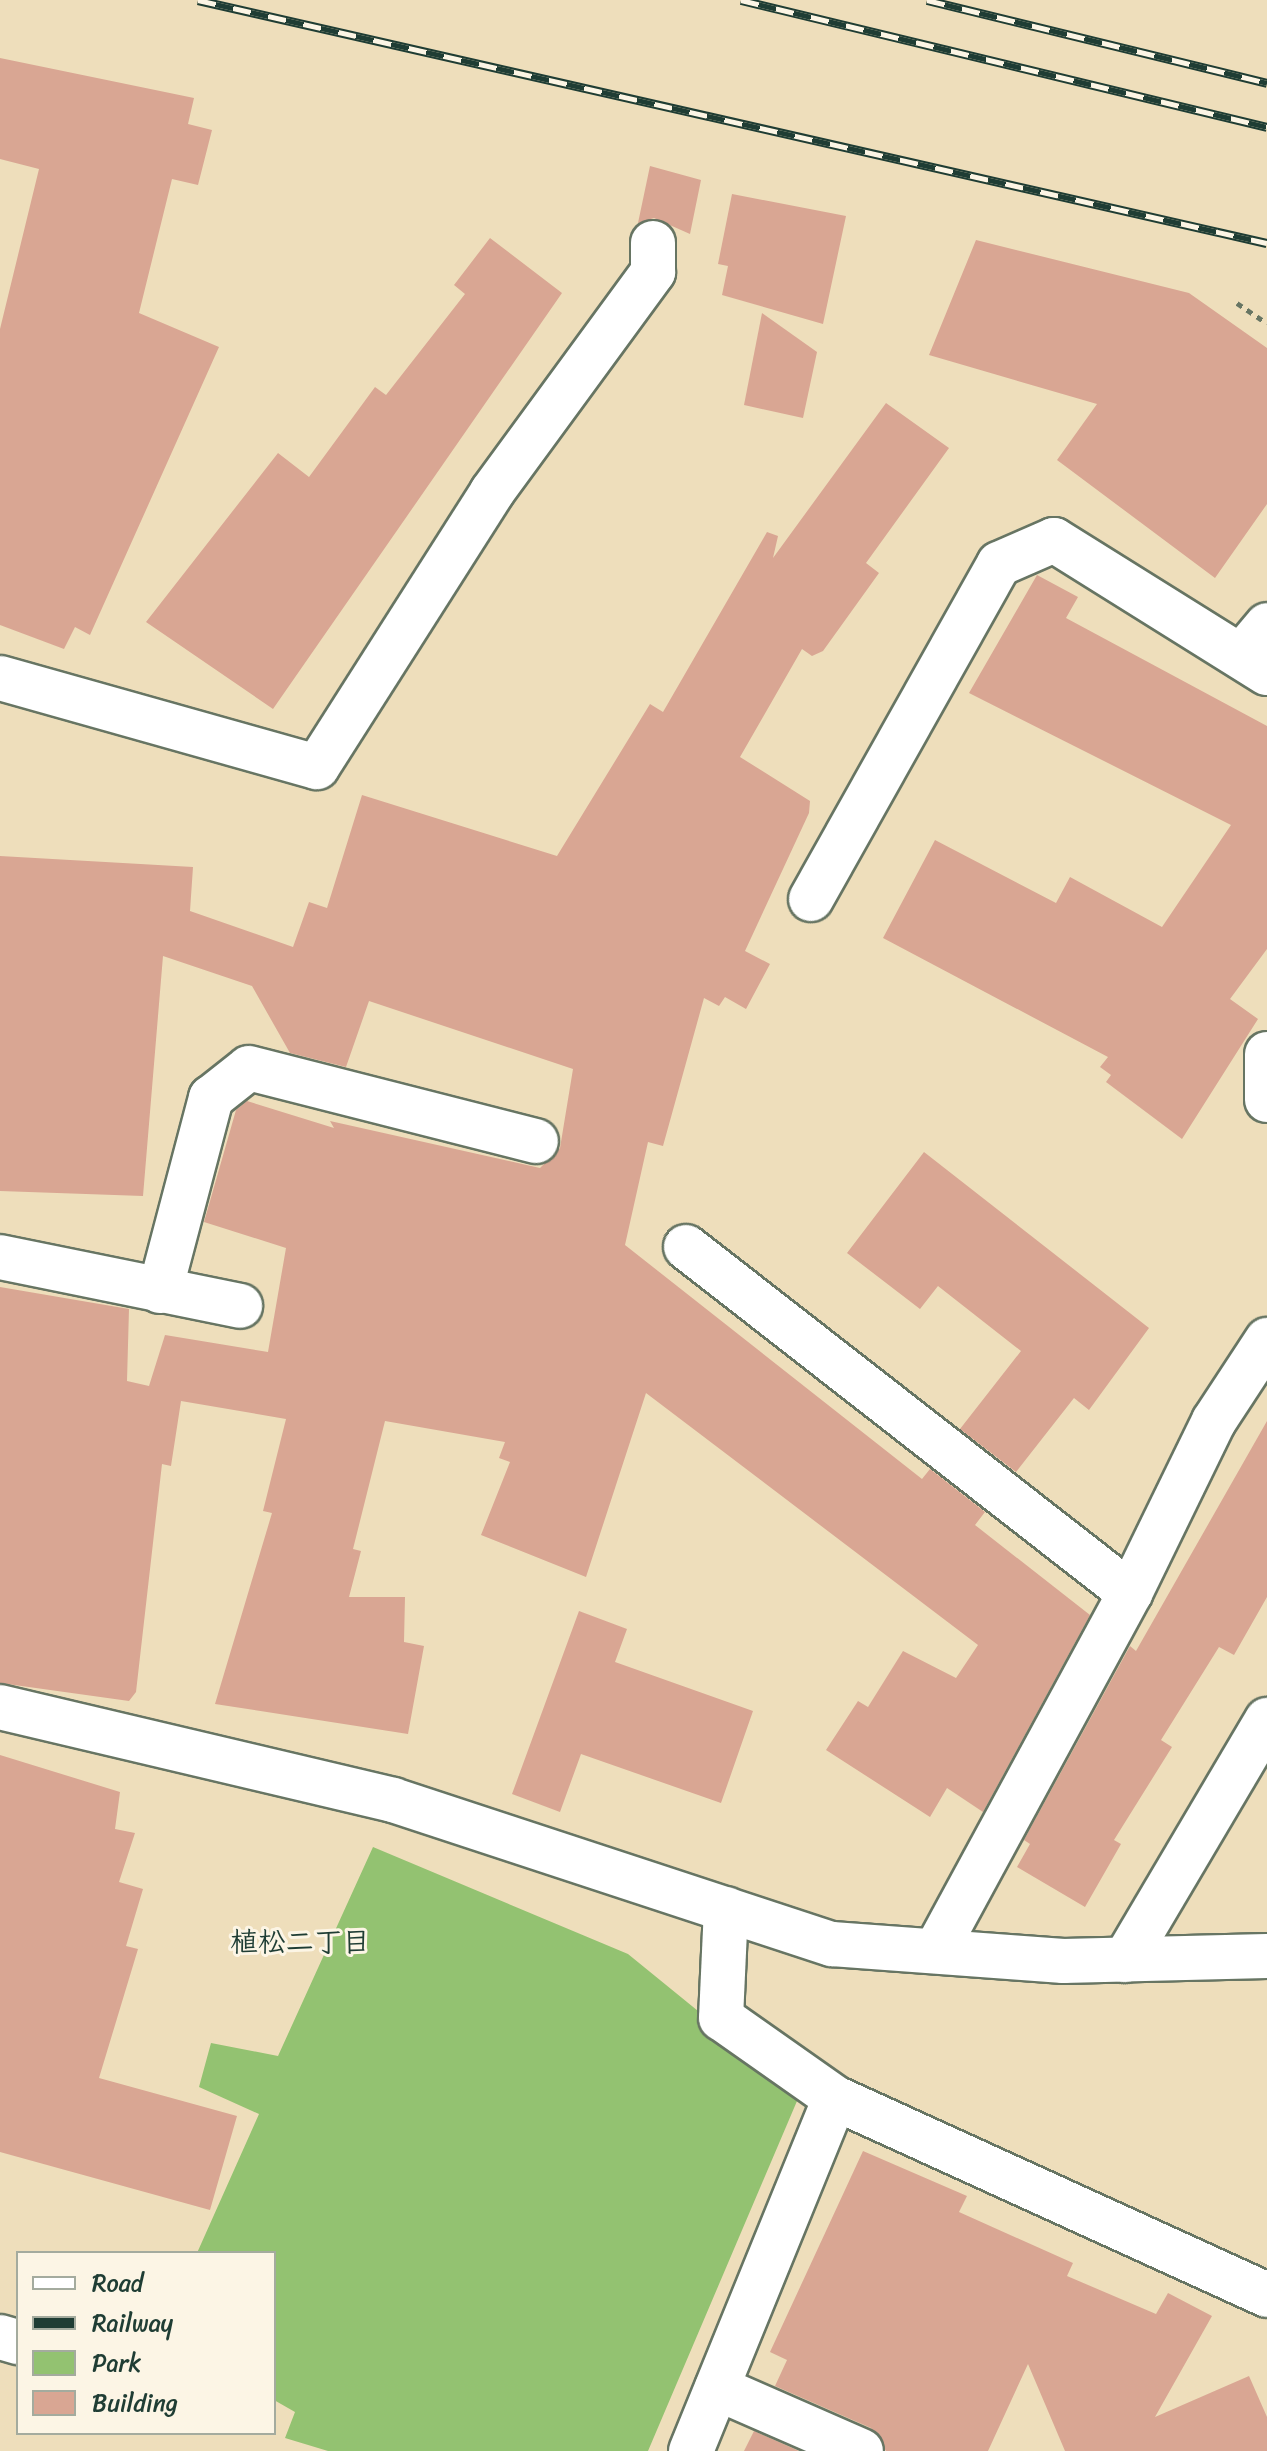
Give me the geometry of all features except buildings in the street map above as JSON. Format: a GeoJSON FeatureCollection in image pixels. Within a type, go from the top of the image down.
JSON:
{"type":"FeatureCollection","features":[{"type":"Feature","properties":{"kind":"street"},"geometry":{"type":"LineString","coordinates":[[0,678],[317,767],[492,492],[653,272],[653,243]]}},
{"type":"Feature","properties":{"kind":"street"},"geometry":{"type":"LineString","coordinates":[[811,899],[999,564],[1054,540],[1259,651]]}},
{"type":"Feature","properties":{"kind":"street"},"geometry":{"type":"LineString","coordinates":[[1267,1054],[1267,1100]]}},
{"type":"Feature","properties":{"kind":"street"},"geometry":{"type":"LineString","coordinates":[[160,1291],[211,1098],[249,1068],[536,1141]]}},
{"type":"Feature","properties":{"kind":"street"},"geometry":{"type":"LineString","coordinates":[[686,1247],[1130,1593]]}},
{"type":"Feature","properties":{"kind":"street"},"geometry":{"type":"LineString","coordinates":[[0,1257],[240,1306]]}},
{"type":"Feature","properties":{"kind":"street"},"geometry":{"type":"LineString","coordinates":[[936,1951],[1130,1593],[1214,1421],[1267,1340]]}},
{"type":"Feature","properties":{"kind":"street"},"geometry":{"type":"LineString","coordinates":[[0,1707],[393,1800],[832,1944],[1125,1960],[1267,1956]]}},
{"type":"Feature","properties":{"kind":"street"},"geometry":{"type":"LineString","coordinates":[[1125,1960],[1267,1720]]}},
{"type":"Feature","properties":{"kind":"street"},"geometry":{"type":"LineString","coordinates":[[726,1909],[721,2018],[835,2098],[1267,2295]]}},
{"type":"Feature","properties":{"kind":"street"},"geometry":{"type":"LineString","coordinates":[[691,2451],[835,2098]]}},
{"type":"Feature","properties":{"kind":"street"},"geometry":{"type":"LineString","coordinates":[[717,2388],[861,2451]]}},
{"type":"Feature","properties":{"kind":"path"},"geometry":{"type":"LineString","coordinates":[[1237,303],[1267,323]]}},
{"type":"Feature","properties":{"kind":"green space"},"geometry":{"type":"Polygon","coordinates":[[[373,1847],[628,1954],[800,2094],[648,2451],[328,2451],[285,2438],[295,2412],[276,2401],[276,2251],[198,2251],[259,2114],[199,2087],[211,2043],[278,2056],[373,1847]]]}},
{"type":"Feature","properties":{"kind":"railway"},"geometry":{"type":"LineString","coordinates":[[198,0],[1267,243]]}},
{"type":"Feature","properties":{"kind":"railway"},"geometry":{"type":"LineString","coordinates":[[741,0],[1267,127]]}},
{"type":"Feature","properties":{"kind":"railway"},"geometry":{"type":"LineString","coordinates":[[927,0],[1267,83]]}},
{"type":"Feature","properties":{"kind":"district","name":"植松二丁目"},"geometry":{"type":"Point","coordinates":[300,1942]}}]}
